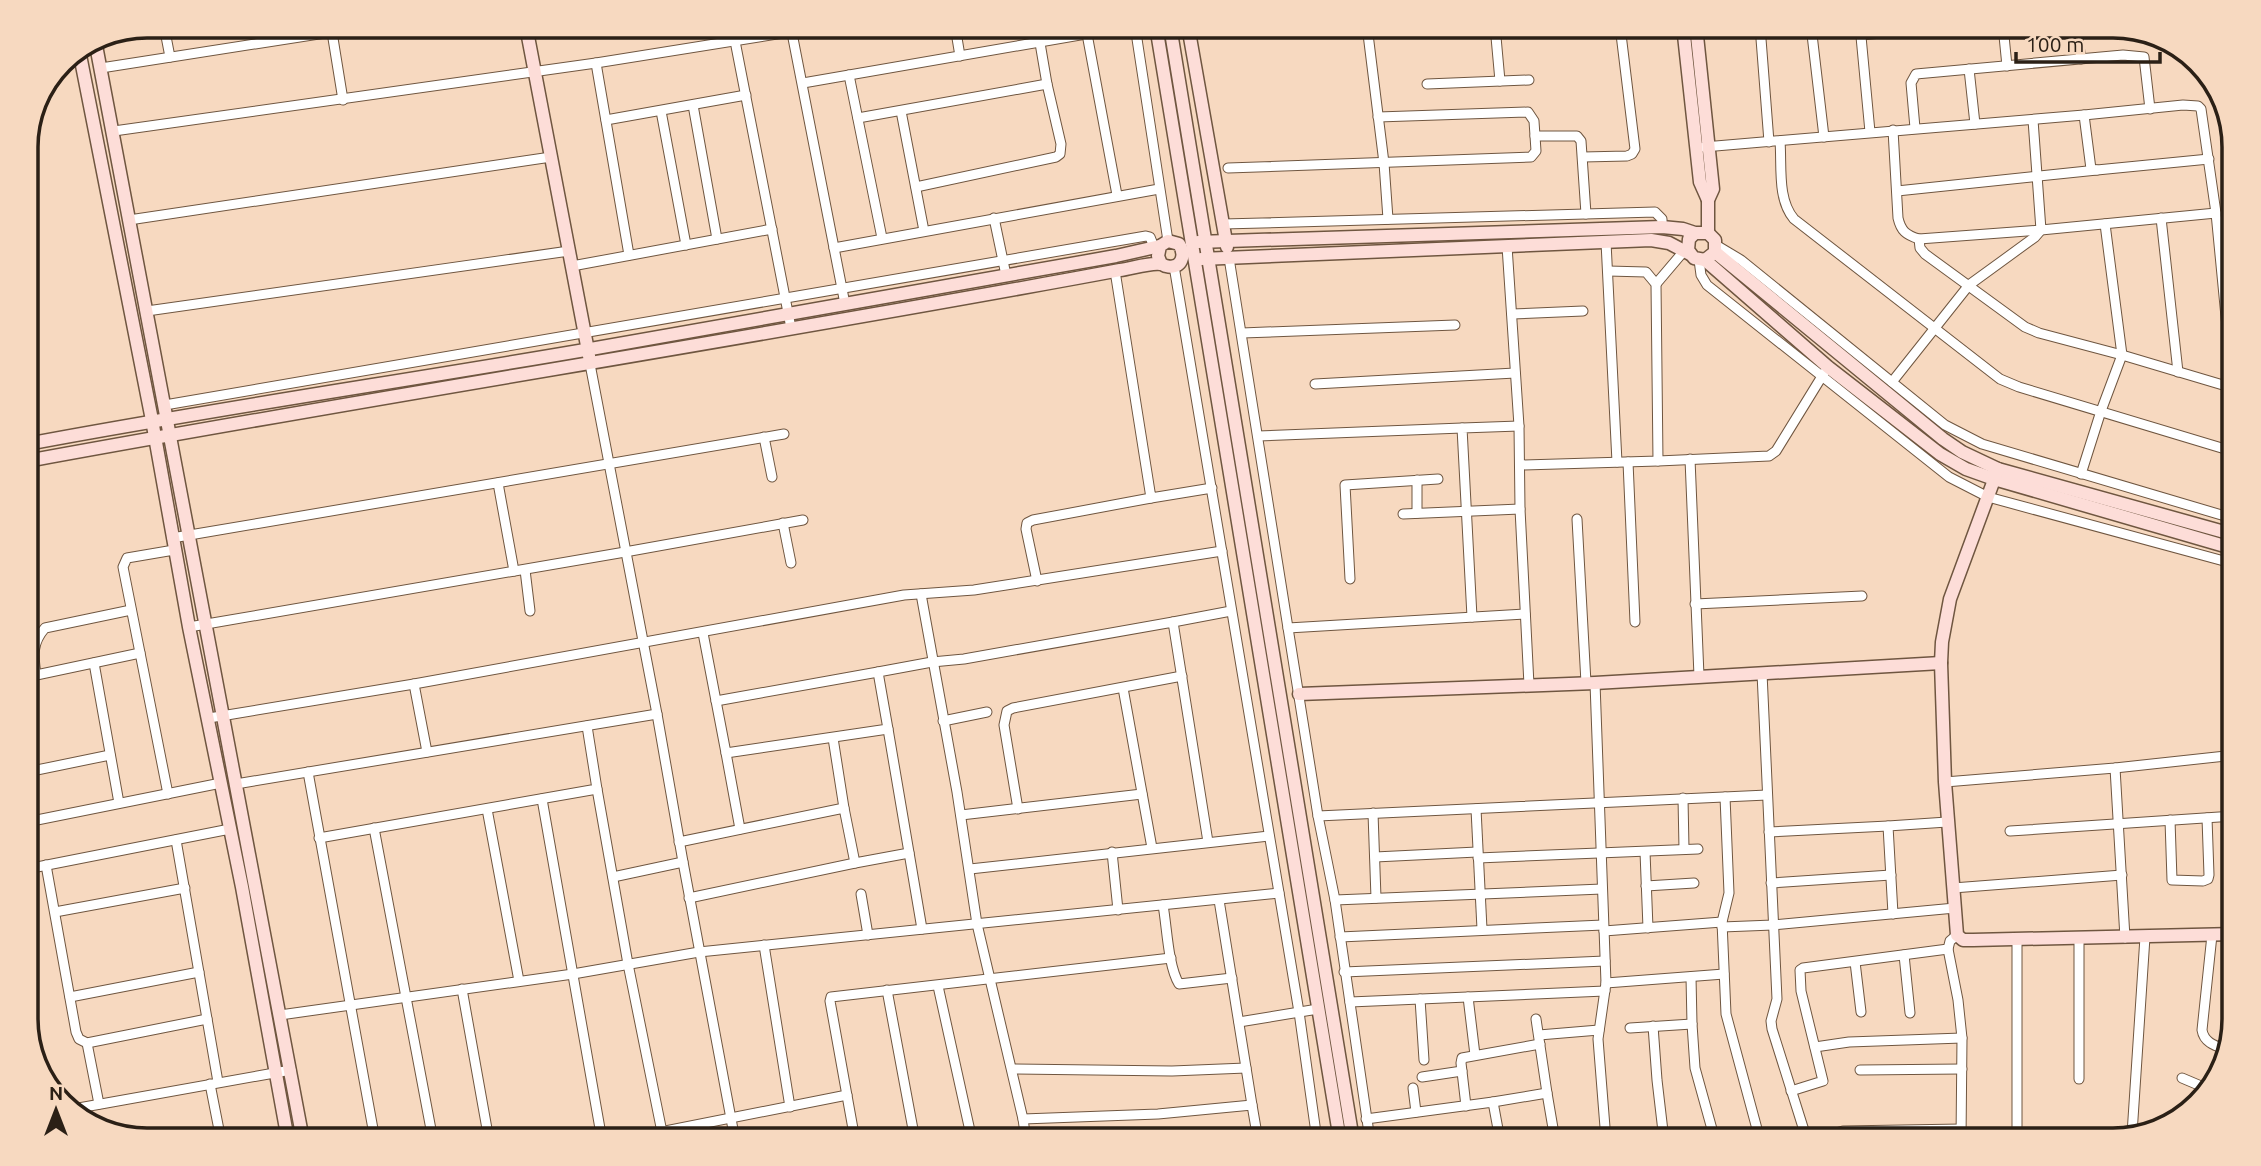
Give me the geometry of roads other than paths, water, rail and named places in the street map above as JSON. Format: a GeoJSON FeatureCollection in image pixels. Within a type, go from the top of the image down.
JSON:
{"type":"FeatureCollection","features":[{"type":"Feature","properties":{"kind":"street"},"geometry":{"type":"LineString","coordinates":[[166,38],[170,57]]}},
{"type":"Feature","properties":{"kind":"street"},"geometry":{"type":"LineString","coordinates":[[100,68],[279,38]]}},
{"type":"Feature","properties":{"kind":"street"},"geometry":{"type":"LineString","coordinates":[[333,38],[343,100]]}},
{"type":"Feature","properties":{"kind":"street"},"geometry":{"type":"LineString","coordinates":[[528,38],[733,1128]]}},
{"type":"Feature","properties":{"kind":"street"},"geometry":{"type":"LineString","coordinates":[[114,131],[596,63],[749,38]]}},
{"type":"Feature","properties":{"kind":"street"},"geometry":{"type":"LineString","coordinates":[[793,38],[845,304]]}},
{"type":"Feature","properties":{"kind":"street"},"geometry":{"type":"LineString","coordinates":[[957,38],[960,56]]}},
{"type":"Feature","properties":{"kind":"street"},"geometry":{"type":"LineString","coordinates":[[803,83],[1066,38]]}},
{"type":"Feature","properties":{"kind":"street"},"geometry":{"type":"LineString","coordinates":[[1088,38],[1118,195]]}},
{"type":"Feature","properties":{"kind":"street"},"geometry":{"type":"LineString","coordinates":[[1136,38],[1159,189],[1176,244]]}},
{"type":"Feature","properties":{"kind":"street"},"geometry":{"type":"LineString","coordinates":[[1157,38],[1178,262],[1231,611],[1299,1012],[1315,1128]]}},
{"type":"Feature","properties":{"kind":"street"},"geometry":{"type":"LineString","coordinates":[[1170,38],[1176,244]]}},
{"type":"Feature","properties":{"kind":"street"},"geometry":{"type":"LineString","coordinates":[[1190,38],[1242,333],[1318,817],[1335,900],[1368,1128]]}},
{"type":"Feature","properties":{"kind":"street"},"geometry":{"type":"LineString","coordinates":[[1368,38],[1388,219]]}},
{"type":"Feature","properties":{"kind":"street"},"geometry":{"type":"LineString","coordinates":[[1495,38],[1500,81]]}},
{"type":"Feature","properties":{"kind":"street"},"geometry":{"type":"LineString","coordinates":[[1583,157],[1627,156],[1636,149],[1622,38]]}},
{"type":"Feature","properties":{"kind":"street"},"geometry":{"type":"LineString","coordinates":[[1685,38],[1702,147],[1713,189],[1702,233]]}},
{"type":"Feature","properties":{"kind":"street"},"geometry":{"type":"LineString","coordinates":[[1697,38],[1702,147]]}},
{"type":"Feature","properties":{"kind":"street"},"geometry":{"type":"LineString","coordinates":[[1761,38],[1769,142]]}},
{"type":"Feature","properties":{"kind":"street"},"geometry":{"type":"LineString","coordinates":[[1812,38],[1824,137]]}},
{"type":"Feature","properties":{"kind":"street"},"geometry":{"type":"LineString","coordinates":[[1862,38],[1870,132]]}},
{"type":"Feature","properties":{"kind":"street"},"geometry":{"type":"LineString","coordinates":[[2004,38],[2007,66]]}},
{"type":"Feature","properties":{"kind":"street"},"geometry":{"type":"LineString","coordinates":[[2078,38],[2081,59]]}},
{"type":"Feature","properties":{"kind":"street"},"geometry":{"type":"LineString","coordinates":[[735,41],[791,328]]}},
{"type":"Feature","properties":{"kind":"street"},"geometry":{"type":"LineString","coordinates":[[916,187],[1060,154],[1061,144],[1046,83],[1040,43]]}},
{"type":"Feature","properties":{"kind":"street"},"geometry":{"type":"LineString","coordinates":[[97,51],[301,1128]]}},
{"type":"Feature","properties":{"kind":"street"},"geometry":{"type":"LineString","coordinates":[[1915,128],[1912,78],[1916,74],[2081,59],[2133,55],[2144,57],[2150,109]]}},
{"type":"Feature","properties":{"kind":"street"},"geometry":{"type":"LineString","coordinates":[[81,62],[286,1128]]}},
{"type":"Feature","properties":{"kind":"street"},"geometry":{"type":"LineString","coordinates":[[596,63],[629,255]]}},
{"type":"Feature","properties":{"kind":"street"},"geometry":{"type":"LineString","coordinates":[[1969,69],[1975,124]]}},
{"type":"Feature","properties":{"kind":"street"},"geometry":{"type":"LineString","coordinates":[[849,75],[882,238]]}},
{"type":"Feature","properties":{"kind":"street"},"geometry":{"type":"LineString","coordinates":[[1427,84],[1529,80]]}},
{"type":"Feature","properties":{"kind":"street"},"geometry":{"type":"LineString","coordinates":[[858,118],[1046,83]]}},
{"type":"Feature","properties":{"kind":"street"},"geometry":{"type":"LineString","coordinates":[[606,120],[746,95]]}},
{"type":"Feature","properties":{"kind":"street"},"geometry":{"type":"LineString","coordinates":[[694,105],[718,239]]}},
{"type":"Feature","properties":{"kind":"street"},"geometry":{"type":"LineString","coordinates":[[1702,147],[2183,105],[2198,106],[2201,110],[2209,159],[2222,274]]}},
{"type":"Feature","properties":{"kind":"street"},"geometry":{"type":"LineString","coordinates":[[661,111],[686,245]]}},
{"type":"Feature","properties":{"kind":"street"},"geometry":{"type":"LineString","coordinates":[[901,111],[924,231]]}},
{"type":"Feature","properties":{"kind":"street"},"geometry":{"type":"LineString","coordinates":[[1228,168],[1531,157],[1536,151],[1533,117],[1528,112],[1378,117]]}},
{"type":"Feature","properties":{"kind":"street"},"geometry":{"type":"LineString","coordinates":[[2084,115],[2091,169],[2096,170]]}},
{"type":"Feature","properties":{"kind":"street"},"geometry":{"type":"LineString","coordinates":[[1892,382],[1969,285],[2041,230],[2033,120]]}},
{"type":"Feature","properties":{"kind":"street"},"geometry":{"type":"LineString","coordinates":[[1893,130],[1898,218],[1901,229],[1908,236],[1919,239],[2216,212]]}},
{"type":"Feature","properties":{"kind":"street"},"geometry":{"type":"LineString","coordinates":[[1535,136],[1577,136],[1581,141],[1586,214]]}},
{"type":"Feature","properties":{"kind":"street"},"geometry":{"type":"LineString","coordinates":[[1780,141],[1783,199],[1794,219],[2000,379],[2222,448]]}},
{"type":"Feature","properties":{"kind":"street"},"geometry":{"type":"LineString","coordinates":[[129,220],[551,157]]}},
{"type":"Feature","properties":{"kind":"street"},"geometry":{"type":"LineString","coordinates":[[1896,191],[2209,159]]}},
{"type":"Feature","properties":{"kind":"street"},"geometry":{"type":"LineString","coordinates":[[834,248],[1159,189]]}},
{"type":"Feature","properties":{"kind":"street"},"geometry":{"type":"LineString","coordinates":[[1683,229],[1699,221],[1708,205]]}},
{"type":"Feature","properties":{"kind":"street"},"geometry":{"type":"LineString","coordinates":[[1223,223],[1655,212],[1662,219],[1662,227]]}},
{"type":"Feature","properties":{"kind":"street"},"geometry":{"type":"LineString","coordinates":[[994,218],[1006,275]]}},
{"type":"Feature","properties":{"kind":"street"},"geometry":{"type":"LineString","coordinates":[[2161,218],[2178,372]]}},
{"type":"Feature","properties":{"kind":"street"},"geometry":{"type":"LineString","coordinates":[[2081,474],[2122,355],[2105,223]]}},
{"type":"Feature","properties":{"kind":"street"},"geometry":{"type":"LineString","coordinates":[[39,442],[587,349],[1176,244],[1662,227],[1713,237],[1702,254],[1656,285]]}},
{"type":"Feature","properties":{"kind":"street"},"geometry":{"type":"LineString","coordinates":[[572,266],[772,229]]}},
{"type":"Feature","properties":{"kind":"street"},"geometry":{"type":"LineString","coordinates":[[1702,233],[1689,239],[1702,254],[1825,372],[1950,477],[1988,497],[2222,560]]}},
{"type":"Feature","properties":{"kind":"street"},"geometry":{"type":"LineString","coordinates":[[165,405],[1146,236],[1152,241],[1176,244],[1209,258]]}},
{"type":"Feature","properties":{"kind":"street"},"geometry":{"type":"LineString","coordinates":[[1919,239],[1920,248],[1925,254],[2025,327],[2222,385]]}},
{"type":"Feature","properties":{"kind":"street"},"geometry":{"type":"LineString","coordinates":[[39,459],[1178,262],[1209,258],[1651,240],[1702,254],[1741,260],[1945,425],[1962,435],[2052,466],[2222,515]]}},
{"type":"Feature","properties":{"kind":"street"},"geometry":{"type":"LineString","coordinates":[[1606,242],[1617,462]]}},
{"type":"Feature","properties":{"kind":"street"},"geometry":{"type":"LineString","coordinates":[[1176,244],[1158,256],[1178,262]]}},
{"type":"Feature","properties":{"kind":"street"},"geometry":{"type":"LineString","coordinates":[[1507,246],[1519,426],[1520,509],[1529,685]]}},
{"type":"Feature","properties":{"kind":"street"},"geometry":{"type":"LineString","coordinates":[[147,311],[569,251]]}},
{"type":"Feature","properties":{"kind":"street"},"geometry":{"type":"LineString","coordinates":[[1702,254],[1943,439],[1996,474],[2222,545]]}},
{"type":"Feature","properties":{"kind":"street"},"geometry":{"type":"LineString","coordinates":[[1209,258],[1281,698],[1318,1009],[1327,1024],[1350,1128]]}},
{"type":"Feature","properties":{"kind":"street"},"geometry":{"type":"LineString","coordinates":[[1178,262],[1309,916],[1317,930],[1339,1128]]}},
{"type":"Feature","properties":{"kind":"street"},"geometry":{"type":"LineString","coordinates":[[1115,271],[1151,498]]}},
{"type":"Feature","properties":{"kind":"street"},"geometry":{"type":"LineString","coordinates":[[1608,271],[1646,272],[1656,285],[1658,461]]}},
{"type":"Feature","properties":{"kind":"street"},"geometry":{"type":"LineString","coordinates":[[1512,314],[1583,311]]}},
{"type":"Feature","properties":{"kind":"street"},"geometry":{"type":"LineString","coordinates":[[1242,333],[1455,325]]}},
{"type":"Feature","properties":{"kind":"street"},"geometry":{"type":"LineString","coordinates":[[1520,465],[1769,456],[1776,451],[1825,372]]}},
{"type":"Feature","properties":{"kind":"street"},"geometry":{"type":"LineString","coordinates":[[1825,372],[1940,454],[1966,468],[2048,482],[2222,531]]}},
{"type":"Feature","properties":{"kind":"street"},"geometry":{"type":"LineString","coordinates":[[1315,384],[1515,373]]}},
{"type":"Feature","properties":{"kind":"street"},"geometry":{"type":"LineString","coordinates":[[1258,436],[1519,426]]}},
{"type":"Feature","properties":{"kind":"street"},"geometry":{"type":"LineString","coordinates":[[1462,428],[1472,617]]}},
{"type":"Feature","properties":{"kind":"street"},"geometry":{"type":"LineString","coordinates":[[168,794],[123,568],[127,558],[173,544],[189,536],[784,433]]}},
{"type":"Feature","properties":{"kind":"street"},"geometry":{"type":"LineString","coordinates":[[764,437],[772,477]]}},
{"type":"Feature","properties":{"kind":"street"},"geometry":{"type":"LineString","coordinates":[[1690,460],[1699,676]]}},
{"type":"Feature","properties":{"kind":"street"},"geometry":{"type":"LineString","coordinates":[[1628,462],[1636,622]]}},
{"type":"Feature","properties":{"kind":"street"},"geometry":{"type":"LineString","coordinates":[[2048,482],[2052,466]]}},
{"type":"Feature","properties":{"kind":"street"},"geometry":{"type":"LineString","coordinates":[[1996,474],[1950,599],[1941,663],[1947,822],[1957,935],[1963,940],[2017,940],[2222,935]]}},
{"type":"Feature","properties":{"kind":"street"},"geometry":{"type":"LineString","coordinates":[[1350,579],[1345,485],[1438,479]]}},
{"type":"Feature","properties":{"kind":"street"},"geometry":{"type":"LineString","coordinates":[[1417,480],[1417,513]]}},
{"type":"Feature","properties":{"kind":"street"},"geometry":{"type":"LineString","coordinates":[[498,483],[514,571]]}},
{"type":"Feature","properties":{"kind":"street"},"geometry":{"type":"LineString","coordinates":[[1037,581],[1027,523],[1212,488]]}},
{"type":"Feature","properties":{"kind":"street"},"geometry":{"type":"LineString","coordinates":[[1403,514],[1520,509]]}},
{"type":"Feature","properties":{"kind":"street"},"geometry":{"type":"LineString","coordinates":[[1577,519],[1602,853],[1606,987],[1598,1054],[1605,1128]]}},
{"type":"Feature","properties":{"kind":"street"},"geometry":{"type":"LineString","coordinates":[[188,627],[803,520]]}},
{"type":"Feature","properties":{"kind":"street"},"geometry":{"type":"LineString","coordinates":[[782,523],[791,563]]}},
{"type":"Feature","properties":{"kind":"street"},"geometry":{"type":"LineString","coordinates":[[209,718],[921,594],[1037,581],[1222,551]]}},
{"type":"Feature","properties":{"kind":"street"},"geometry":{"type":"LineString","coordinates":[[525,570],[530,611]]}},
{"type":"Feature","properties":{"kind":"street"},"geometry":{"type":"LineString","coordinates":[[921,594],[978,924],[1024,1128]]}},
{"type":"Feature","properties":{"kind":"street"},"geometry":{"type":"LineString","coordinates":[[1695,604],[1863,596]]}},
{"type":"Feature","properties":{"kind":"street"},"geometry":{"type":"LineString","coordinates":[[39,635],[45,628],[131,610]]}},
{"type":"Feature","properties":{"kind":"street"},"geometry":{"type":"LineString","coordinates":[[716,701],[1231,611]]}},
{"type":"Feature","properties":{"kind":"street"},"geometry":{"type":"LineString","coordinates":[[1288,628],[1525,614]]}},
{"type":"Feature","properties":{"kind":"street"},"geometry":{"type":"LineString","coordinates":[[1173,622],[1209,842]]}},
{"type":"Feature","properties":{"kind":"street"},"geometry":{"type":"LineString","coordinates":[[703,633],[740,829]]}},
{"type":"Feature","properties":{"kind":"street"},"geometry":{"type":"LineString","coordinates":[[39,673],[140,653]]}},
{"type":"Feature","properties":{"kind":"street"},"geometry":{"type":"LineString","coordinates":[[94,663],[119,803]]}},
{"type":"Feature","properties":{"kind":"street"},"geometry":{"type":"LineString","coordinates":[[1299,694],[1590,683],[1941,663]]}},
{"type":"Feature","properties":{"kind":"street"},"geometry":{"type":"LineString","coordinates":[[878,672],[922,929]]}},
{"type":"Feature","properties":{"kind":"street"},"geometry":{"type":"LineString","coordinates":[[1762,673],[1777,999],[1771,1021],[1791,1091],[1805,1128]]}},
{"type":"Feature","properties":{"kind":"street"},"geometry":{"type":"LineString","coordinates":[[1018,808],[1004,725],[1007,711],[1182,676]]}},
{"type":"Feature","properties":{"kind":"street"},"geometry":{"type":"LineString","coordinates":[[414,684],[427,752]]}},
{"type":"Feature","properties":{"kind":"street"},"geometry":{"type":"LineString","coordinates":[[1124,688],[1152,848]]}},
{"type":"Feature","properties":{"kind":"street"},"geometry":{"type":"LineString","coordinates":[[1266,701],[1281,698]]}},
{"type":"Feature","properties":{"kind":"street"},"geometry":{"type":"LineString","coordinates":[[943,721],[987,712]]}},
{"type":"Feature","properties":{"kind":"street"},"geometry":{"type":"LineString","coordinates":[[236,784],[657,714]]}},
{"type":"Feature","properties":{"kind":"street"},"geometry":{"type":"LineString","coordinates":[[587,726],[628,964],[661,1128]]}},
{"type":"Feature","properties":{"kind":"street"},"geometry":{"type":"LineString","coordinates":[[726,753],[888,729]]}},
{"type":"Feature","properties":{"kind":"street"},"geometry":{"type":"LineString","coordinates":[[833,738],[855,863]]}},
{"type":"Feature","properties":{"kind":"street"},"geometry":{"type":"LineString","coordinates":[[39,769],[110,755]]}},
{"type":"Feature","properties":{"kind":"street"},"geometry":{"type":"LineString","coordinates":[[1945,782],[2222,756]]}},
{"type":"Feature","properties":{"kind":"street"},"geometry":{"type":"LineString","coordinates":[[2115,768],[2125,938]]}},
{"type":"Feature","properties":{"kind":"street"},"geometry":{"type":"LineString","coordinates":[[308,772],[373,1128]]}},
{"type":"Feature","properties":{"kind":"street"},"geometry":{"type":"LineString","coordinates":[[39,820],[221,783]]}},
{"type":"Feature","properties":{"kind":"street"},"geometry":{"type":"LineString","coordinates":[[319,838],[597,789]]}},
{"type":"Feature","properties":{"kind":"street"},"geometry":{"type":"LineString","coordinates":[[961,815],[1142,794]]}},
{"type":"Feature","properties":{"kind":"street"},"geometry":{"type":"LineString","coordinates":[[1318,817],[1767,795]]}},
{"type":"Feature","properties":{"kind":"street"},"geometry":{"type":"LineString","coordinates":[[1725,797],[1729,893],[1722,924],[1727,1025],[1757,1128]]}},
{"type":"Feature","properties":{"kind":"street"},"geometry":{"type":"LineString","coordinates":[[1683,798],[1684,849]]}},
{"type":"Feature","properties":{"kind":"street"},"geometry":{"type":"LineString","coordinates":[[542,799],[600,1128]]}},
{"type":"Feature","properties":{"kind":"street"},"geometry":{"type":"LineString","coordinates":[[487,808],[519,981]]}},
{"type":"Feature","properties":{"kind":"street"},"geometry":{"type":"LineString","coordinates":[[679,842],[844,808]]}},
{"type":"Feature","properties":{"kind":"street"},"geometry":{"type":"LineString","coordinates":[[1476,809],[1482,929]]}},
{"type":"Feature","properties":{"kind":"street"},"geometry":{"type":"LineString","coordinates":[[1373,813],[1377,898]]}},
{"type":"Feature","properties":{"kind":"street"},"geometry":{"type":"LineString","coordinates":[[2010,831],[2222,817]]}},
{"type":"Feature","properties":{"kind":"street"},"geometry":{"type":"LineString","coordinates":[[2170,820],[2172,880],[2203,881],[2208,879],[2209,875],[2207,818]]}},
{"type":"Feature","properties":{"kind":"street"},"geometry":{"type":"LineString","coordinates":[[1769,832],[1947,822]]}},
{"type":"Feature","properties":{"kind":"street"},"geometry":{"type":"LineString","coordinates":[[1888,826],[1893,914]]}},
{"type":"Feature","properties":{"kind":"street"},"geometry":{"type":"LineString","coordinates":[[374,828],[431,1128]]}},
{"type":"Feature","properties":{"kind":"street"},"geometry":{"type":"LineString","coordinates":[[39,866],[230,829]]}},
{"type":"Feature","properties":{"kind":"street"},"geometry":{"type":"LineString","coordinates":[[970,869],[1269,836]]}},
{"type":"Feature","properties":{"kind":"street"},"geometry":{"type":"LineString","coordinates":[[176,840],[207,1019],[220,1128]]}},
{"type":"Feature","properties":{"kind":"street"},"geometry":{"type":"LineString","coordinates":[[1375,857],[1698,849]]}},
{"type":"Feature","properties":{"kind":"street"},"geometry":{"type":"LineString","coordinates":[[1112,852],[1118,910]]}},
{"type":"Feature","properties":{"kind":"street"},"geometry":{"type":"LineString","coordinates":[[1644,852],[1648,928]]}},
{"type":"Feature","properties":{"kind":"street"},"geometry":{"type":"LineString","coordinates":[[690,898],[909,853]]}},
{"type":"Feature","properties":{"kind":"street"},"geometry":{"type":"LineString","coordinates":[[613,877],[683,862]]}},
{"type":"Feature","properties":{"kind":"street"},"geometry":{"type":"LineString","coordinates":[[46,865],[79,1039],[87,1043],[207,1019]]}},
{"type":"Feature","properties":{"kind":"street"},"geometry":{"type":"LineString","coordinates":[[1772,883],[1891,875]]}},
{"type":"Feature","properties":{"kind":"street"},"geometry":{"type":"LineString","coordinates":[[1953,888],[2122,875]]}},
{"type":"Feature","properties":{"kind":"street"},"geometry":{"type":"LineString","coordinates":[[1646,886],[1695,883]]}},
{"type":"Feature","properties":{"kind":"street"},"geometry":{"type":"LineString","coordinates":[[55,912],[185,888]]}},
{"type":"Feature","properties":{"kind":"street"},"geometry":{"type":"LineString","coordinates":[[1335,900],[1602,889]]}},
{"type":"Feature","properties":{"kind":"street"},"geometry":{"type":"LineString","coordinates":[[280,1015],[573,974],[699,951],[1279,893]]}},
{"type":"Feature","properties":{"kind":"street"},"geometry":{"type":"LineString","coordinates":[[861,894],[868,935]]}},
{"type":"Feature","properties":{"kind":"street"},"geometry":{"type":"LineString","coordinates":[[1219,900],[1256,1128]]}},
{"type":"Feature","properties":{"kind":"street"},"geometry":{"type":"LineString","coordinates":[[1163,905],[1171,958],[1179,984],[1232,978]]}},
{"type":"Feature","properties":{"kind":"street"},"geometry":{"type":"LineString","coordinates":[[1317,930],[1339,932],[1773,925],[1955,908]]}},
{"type":"Feature","properties":{"kind":"street"},"geometry":{"type":"LineString","coordinates":[[1957,935],[1950,942],[1948,949],[1962,1038],[1961,1128]]}},
{"type":"Feature","properties":{"kind":"street"},"geometry":{"type":"LineString","coordinates":[[2211,935],[2202,1030],[2208,1042],[2219,1047]]}},
{"type":"Feature","properties":{"kind":"street"},"geometry":{"type":"LineString","coordinates":[[2133,1126],[2145,937]]}},
{"type":"Feature","properties":{"kind":"street"},"geometry":{"type":"LineString","coordinates":[[2079,939],[2079,1079]]}},
{"type":"Feature","properties":{"kind":"street"},"geometry":{"type":"LineString","coordinates":[[2017,940],[2017,1128]]}},
{"type":"Feature","properties":{"kind":"street"},"geometry":{"type":"LineString","coordinates":[[764,945],[790,1107]]}},
{"type":"Feature","properties":{"kind":"street"},"geometry":{"type":"LineString","coordinates":[[1791,1091],[1823,1081],[1801,991],[1800,970],[1948,949]]}},
{"type":"Feature","properties":{"kind":"street"},"geometry":{"type":"LineString","coordinates":[[1903,955],[1910,1013]]}},
{"type":"Feature","properties":{"kind":"street"},"geometry":{"type":"LineString","coordinates":[[853,1128],[831,997],[1171,958]]}},
{"type":"Feature","properties":{"kind":"street"},"geometry":{"type":"LineString","coordinates":[[1344,972],[1605,961]]}},
{"type":"Feature","properties":{"kind":"street"},"geometry":{"type":"LineString","coordinates":[[1855,962],[1861,1012]]}},
{"type":"Feature","properties":{"kind":"street"},"geometry":{"type":"LineString","coordinates":[[70,997],[199,972]]}},
{"type":"Feature","properties":{"kind":"street"},"geometry":{"type":"LineString","coordinates":[[1350,1002],[1606,987],[1724,974]]}},
{"type":"Feature","properties":{"kind":"street"},"geometry":{"type":"LineString","coordinates":[[1691,976],[1695,1068],[1712,1128]]}},
{"type":"Feature","properties":{"kind":"street"},"geometry":{"type":"LineString","coordinates":[[938,986],[969,1128]]}},
{"type":"Feature","properties":{"kind":"street"},"geometry":{"type":"LineString","coordinates":[[462,989],[487,1128]]}},
{"type":"Feature","properties":{"kind":"street"},"geometry":{"type":"LineString","coordinates":[[887,990],[913,1128]]}},
{"type":"Feature","properties":{"kind":"street"},"geometry":{"type":"LineString","coordinates":[[1468,997],[1475,1055]]}},
{"type":"Feature","properties":{"kind":"street"},"geometry":{"type":"LineString","coordinates":[[1420,999],[1424,1060]]}},
{"type":"Feature","properties":{"kind":"street"},"geometry":{"type":"LineString","coordinates":[[1239,1022],[1318,1009]]}},
{"type":"Feature","properties":{"kind":"street"},"geometry":{"type":"LineString","coordinates":[[1536,1018],[1553,1128]]}},
{"type":"Feature","properties":{"kind":"street"},"geometry":{"type":"LineString","coordinates":[[1630,1028],[1692,1024]]}},
{"type":"Feature","properties":{"kind":"street"},"geometry":{"type":"LineString","coordinates":[[1653,1026],[1663,1128]]}},
{"type":"Feature","properties":{"kind":"street"},"geometry":{"type":"LineString","coordinates":[[1466,1106],[1462,1058],[1539,1040],[1599,1030]]}},
{"type":"Feature","properties":{"kind":"street"},"geometry":{"type":"LineString","coordinates":[[1815,1047],[1849,1042],[1962,1038]]}},
{"type":"Feature","properties":{"kind":"street"},"geometry":{"type":"LineString","coordinates":[[87,1043],[99,1104]]}},
{"type":"Feature","properties":{"kind":"street"},"geometry":{"type":"LineString","coordinates":[[1012,1069],[1172,1071],[1246,1068]]}},
{"type":"Feature","properties":{"kind":"street"},"geometry":{"type":"LineString","coordinates":[[1860,1070],[1962,1069]]}},
{"type":"Feature","properties":{"kind":"street"},"geometry":{"type":"LineString","coordinates":[[91,1106],[291,1070]]}},
{"type":"Feature","properties":{"kind":"street"},"geometry":{"type":"LineString","coordinates":[[1422,1077],[1462,1071]]}},
{"type":"Feature","properties":{"kind":"street"},"geometry":{"type":"LineString","coordinates":[[2182,1078],[2199,1085]]}},
{"type":"Feature","properties":{"kind":"street"},"geometry":{"type":"LineString","coordinates":[[1413,1088],[1416,1112]]}},
{"type":"Feature","properties":{"kind":"street"},"geometry":{"type":"LineString","coordinates":[[1366,1119],[1547,1093]]}},
{"type":"Feature","properties":{"kind":"street"},"geometry":{"type":"LineString","coordinates":[[682,1128],[847,1095]]}},
{"type":"Feature","properties":{"kind":"street"},"geometry":{"type":"LineString","coordinates":[[1493,1102],[1498,1128]]}},
{"type":"Feature","properties":{"kind":"street"},"geometry":{"type":"LineString","coordinates":[[1023,1119],[1157,1114],[1252,1105]]}}]}
